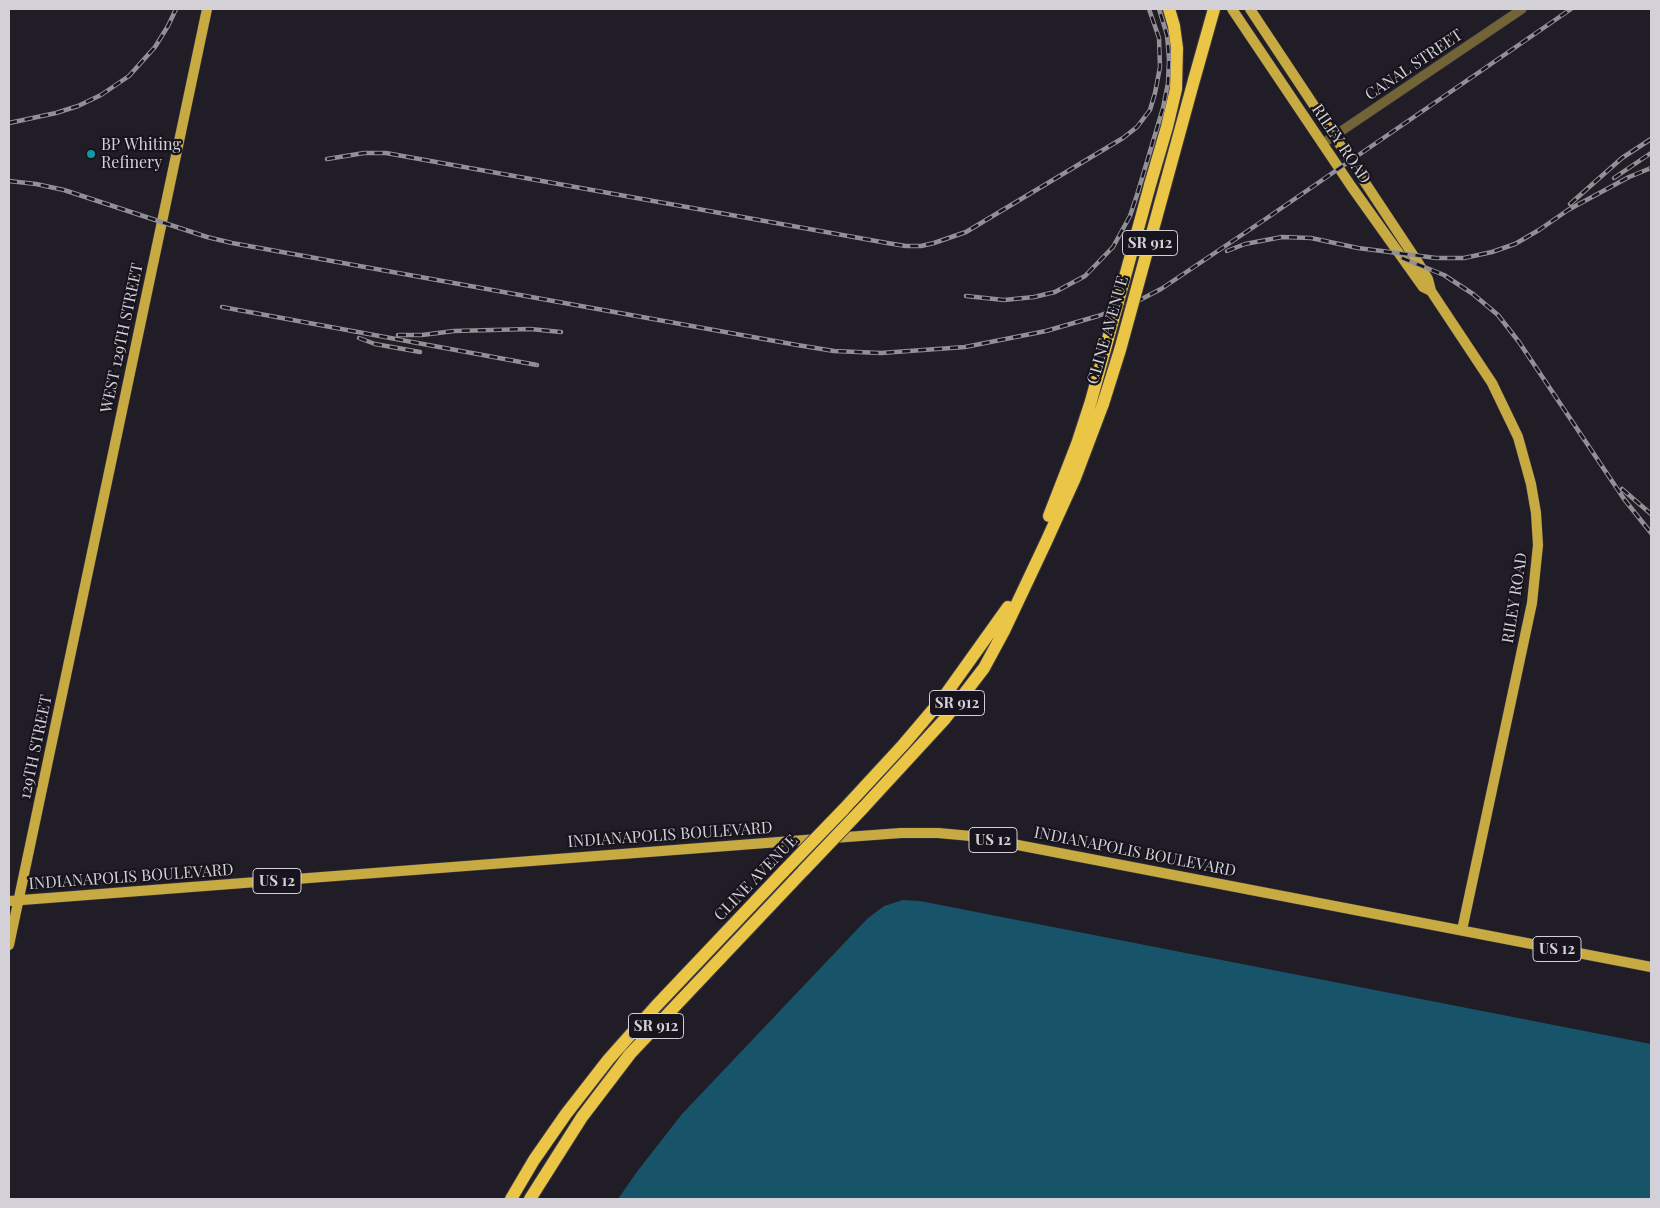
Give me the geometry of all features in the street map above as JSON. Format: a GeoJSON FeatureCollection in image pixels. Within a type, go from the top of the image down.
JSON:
{"type":"FeatureCollection","features":[{"type":"Feature","properties":{"kind":"highway"},"geometry":{"type":"LineString","coordinates":[[1003,615],[1045,526],[1077,444],[1097,402],[1150,185],[1176,89],[1177,48],[1169,9]]}},
{"type":"Feature","properties":{"kind":"highway","name":"CLINE AVENUE"},"geometry":{"type":"LineString","coordinates":[[530,1199],[582,1117],[630,1054],[944,720],[984,668],[1004,631],[1075,478],[1097,402],[1120,350],[1214,9]]}},
{"type":"Feature","properties":{"kind":"highway","name":"CLINE AVENUE"},"geometry":{"type":"LineString","coordinates":[[511,1199],[534,1160],[566,1114],[608,1060],[656,1006],[844,810],[935,709],[969,664],[1027,580]]}},
{"type":"Feature","properties":{"kind":"main road","name":"WEST 129TH STREET"},"geometry":{"type":"LineString","coordinates":[[67,673],[207,9]]}},
{"type":"Feature","properties":{"kind":"main road","name":"RILEY ROAD"},"geometry":{"type":"LineString","coordinates":[[1232,9],[1322,144],[1422,287],[1431,291]]}},
{"type":"Feature","properties":{"kind":"main road","name":"RILEY ROAD"},"geometry":{"type":"LineString","coordinates":[[1250,9],[1425,273],[1431,291],[1492,383],[1518,437],[1531,484],[1536,514],[1538,545],[1532,604],[1462,930]]}},
{"type":"Feature","properties":{"kind":"main road","name":"129TH STREET"},"geometry":{"type":"LineString","coordinates":[[9,945],[13,901],[67,673]]}},
{"type":"Feature","properties":{"kind":"main road","name":"INDIANAPOLIS BOULEVARD"},"geometry":{"type":"LineString","coordinates":[[13,901],[882,834],[938,833],[971,836],[1651,967]]}},
{"type":"Feature","properties":{"kind":"street","name":"CANAL STREET"},"geometry":{"type":"LineString","coordinates":[[1322,144],[1336,137],[1522,9]]}},
{"type":"Feature","properties":{"kind":"water"},"geometry":{"type":"Polygon","coordinates":[[[903,900],[920,901],[1651,1044],[1651,1199],[618,1199],[682,1114],[867,919],[884,906],[903,900]]]}},
{"type":"Feature","properties":{"kind":"railway"},"geometry":{"type":"LineString","coordinates":[[9,123],[56,113],[78,106],[101,95],[129,76],[155,47],[176,9]]}},
{"type":"Feature","properties":{"kind":"railway"},"geometry":{"type":"LineString","coordinates":[[327,159],[364,153],[386,153],[887,243],[921,246],[966,232],[1123,138],[1137,127],[1150,110],[1160,67],[1159,38],[1149,9]]}},
{"type":"Feature","properties":{"kind":"railway"},"geometry":{"type":"LineString","coordinates":[[966,296],[1004,300],[1034,297],[1055,292],[1085,276],[1113,247],[1130,216],[1163,108],[1168,83],[1167,35],[1159,9]]}},
{"type":"Feature","properties":{"kind":"railway"},"geometry":{"type":"LineString","coordinates":[[9,181],[64,190],[207,237],[232,243],[797,345],[834,351],[881,353],[965,347],[1046,331],[1098,316],[1134,303],[1161,289],[1571,9]]}},
{"type":"Feature","properties":{"kind":"railway"},"geometry":{"type":"LineString","coordinates":[[1570,204],[1622,158],[1651,139]]}},
{"type":"Feature","properties":{"kind":"railway"},"geometry":{"type":"LineString","coordinates":[[1614,178],[1651,153]]}},
{"type":"Feature","properties":{"kind":"railway"},"geometry":{"type":"LineString","coordinates":[[1227,251],[1245,244],[1282,237],[1311,238],[1358,248],[1436,258],[1464,258],[1492,252],[1515,244],[1568,210],[1629,177],[1651,168]]}},
{"type":"Feature","properties":{"kind":"railway"},"geometry":{"type":"LineString","coordinates":[[1402,258],[1444,275],[1473,294],[1498,315],[1519,342],[1624,499],[1651,533]]}},
{"type":"Feature","properties":{"kind":"railway"},"geometry":{"type":"LineString","coordinates":[[222,307],[537,365]]}},
{"type":"Feature","properties":{"kind":"railway"},"geometry":{"type":"LineString","coordinates":[[398,335],[530,329],[561,332]]}},
{"type":"Feature","properties":{"kind":"railway"},"geometry":{"type":"LineString","coordinates":[[359,338],[375,344],[420,352]]}},
{"type":"Feature","properties":{"kind":"railway"},"geometry":{"type":"LineString","coordinates":[[1622,489],[1651,514]]}},
{"type":"Feature","properties":{"kind":"place","name":"BP Whiting Refinery"},"geometry":{"type":"Point","coordinates":[91,154]}}]}
